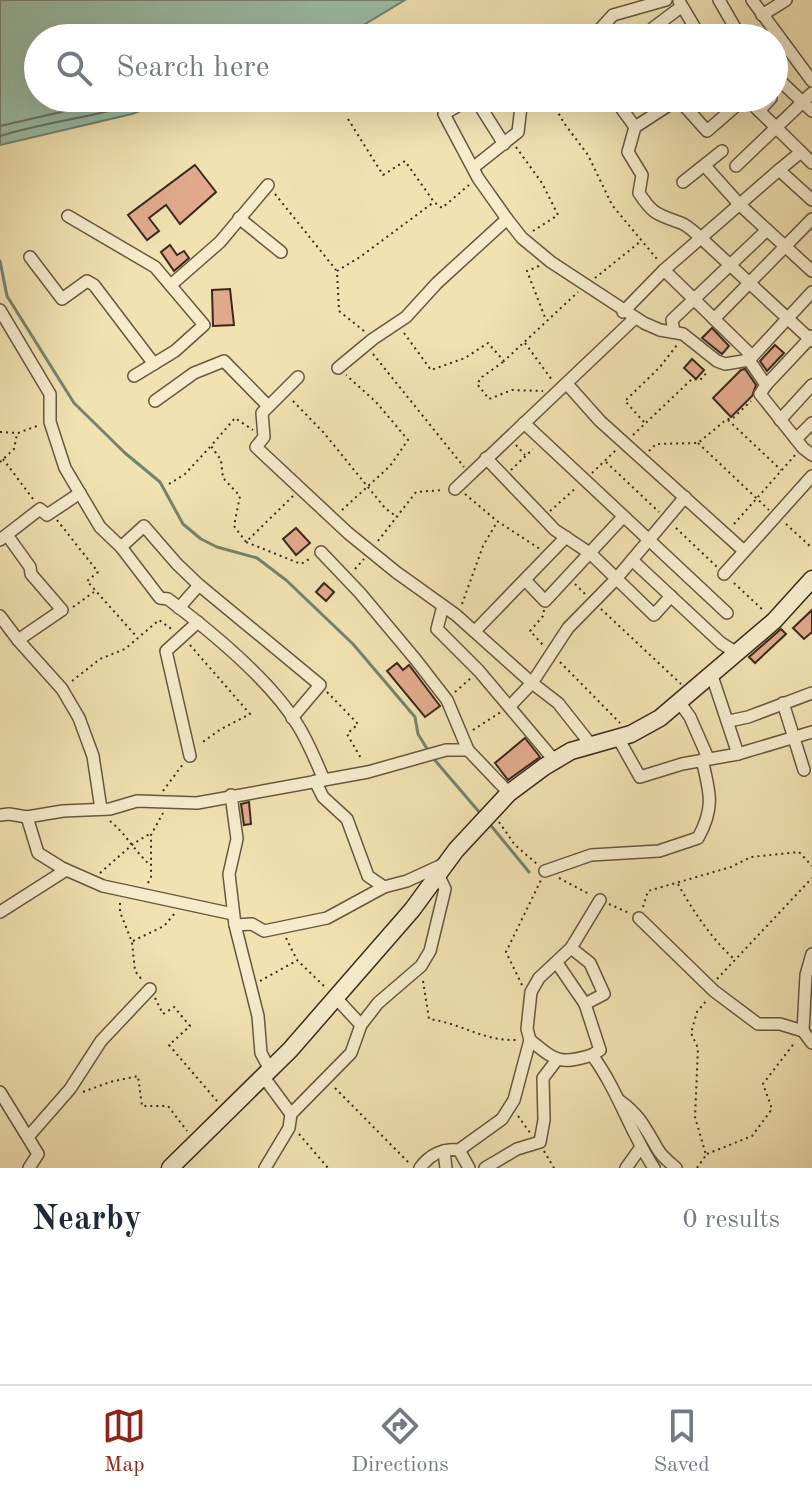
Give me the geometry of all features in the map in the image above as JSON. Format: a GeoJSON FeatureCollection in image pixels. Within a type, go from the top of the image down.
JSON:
{"type":"FeatureCollection","features":[{"type":"Feature","properties":{"kind":"street"},"geometry":{"type":"LineString","coordinates":[[605,24],[613,15],[666,0]]}},
{"type":"Feature","properties":{"kind":"street"},"geometry":{"type":"LineString","coordinates":[[719,0],[733,24]]}},
{"type":"Feature","properties":{"kind":"street"},"geometry":{"type":"LineString","coordinates":[[752,0],[769,24]]}},
{"type":"Feature","properties":{"kind":"street"},"geometry":{"type":"LineString","coordinates":[[762,15],[786,0]]}},
{"type":"Feature","properties":{"kind":"street"},"geometry":{"type":"LineString","coordinates":[[658,24],[680,4],[692,24]]}},
{"type":"Feature","properties":{"kind":"street"},"geometry":{"type":"LineString","coordinates":[[788,49],[812,81]]}},
{"type":"Feature","properties":{"kind":"street"},"geometry":{"type":"LineString","coordinates":[[736,166],[809,102],[788,86]]}},
{"type":"Feature","properties":{"kind":"street"},"geometry":{"type":"LineString","coordinates":[[448,112],[444,114],[476,173],[522,238],[549,261],[629,315],[660,330],[679,333]]}},
{"type":"Feature","properties":{"kind":"street"},"geometry":{"type":"LineString","coordinates":[[484,112],[507,142]]}},
{"type":"Feature","properties":{"kind":"street"},"geometry":{"type":"LineString","coordinates":[[476,173],[518,132],[520,112]]}},
{"type":"Feature","properties":{"kind":"street"},"geometry":{"type":"LineString","coordinates":[[624,112],[635,127]]}},
{"type":"Feature","properties":{"kind":"street"},"geometry":{"type":"LineString","coordinates":[[658,112],[635,127],[628,152],[642,175],[639,193],[648,207],[662,218],[684,224],[786,319],[811,338],[763,390]]}},
{"type":"Feature","properties":{"kind":"street"},"geometry":{"type":"LineString","coordinates":[[690,112],[707,131],[729,112]]}},
{"type":"Feature","properties":{"kind":"street"},"geometry":{"type":"LineString","coordinates":[[760,112],[812,163]]}},
{"type":"Feature","properties":{"kind":"street"},"geometry":{"type":"LineString","coordinates":[[683,182],[722,151]]}},
{"type":"Feature","properties":{"kind":"street"},"geometry":{"type":"LineString","coordinates":[[456,488],[563,388],[629,315],[664,270],[801,152]]}},
{"type":"Feature","properties":{"kind":"street"},"geometry":{"type":"LineString","coordinates":[[705,166],[740,205],[812,271]]}},
{"type":"Feature","properties":{"kind":"street"},"geometry":{"type":"LineString","coordinates":[[779,170],[812,200]]}},
{"type":"Feature","properties":{"kind":"street"},"geometry":{"type":"LineString","coordinates":[[172,284],[214,247],[268,185]]}},
{"type":"Feature","properties":{"kind":"street"},"geometry":{"type":"LineString","coordinates":[[68,216],[155,267],[204,325],[175,351],[134,376]]}},
{"type":"Feature","properties":{"kind":"street"},"geometry":{"type":"LineString","coordinates":[[239,218],[281,252]]}},
{"type":"Feature","properties":{"kind":"street"},"geometry":{"type":"LineString","coordinates":[[338,368],[397,323],[507,219]]}},
{"type":"Feature","properties":{"kind":"street"},"geometry":{"type":"LineString","coordinates":[[714,319],[812,219]]}},
{"type":"Feature","properties":{"kind":"street"},"geometry":{"type":"LineString","coordinates":[[767,230],[672,320],[679,333],[717,361],[725,364],[749,360],[786,319],[809,300]]}},
{"type":"Feature","properties":{"kind":"street"},"geometry":{"type":"LineString","coordinates":[[30,257],[62,299],[87,281],[94,285],[154,364]]}},
{"type":"Feature","properties":{"kind":"street"},"geometry":{"type":"LineString","coordinates":[[664,270],[748,352],[763,390],[780,420],[804,447],[812,423]]}},
{"type":"Feature","properties":{"kind":"street"},"geometry":{"type":"LineString","coordinates":[[0,310],[50,394],[50,422],[65,468],[100,527],[121,547],[160,598],[168,599],[198,622],[275,695],[292,718],[320,780],[323,797],[347,819],[368,876],[384,887]]}},
{"type":"Feature","properties":{"kind":"street"},"geometry":{"type":"LineString","coordinates":[[155,401],[194,373],[224,361],[268,406]]}},
{"type":"Feature","properties":{"kind":"street"},"geometry":{"type":"LineString","coordinates":[[298,377],[262,413],[264,437],[256,447],[370,551],[456,615],[558,703],[592,746]]}},
{"type":"Feature","properties":{"kind":"street"},"geometry":{"type":"LineString","coordinates":[[780,420],[812,385]]}},
{"type":"Feature","properties":{"kind":"street"},"geometry":{"type":"LineString","coordinates":[[563,388],[744,551]]}},
{"type":"Feature","properties":{"kind":"street"},"geometry":{"type":"LineString","coordinates":[[524,423],[727,613]]}},
{"type":"Feature","properties":{"kind":"street"},"geometry":{"type":"LineString","coordinates":[[486,458],[555,530],[591,554],[654,615],[671,596]]}},
{"type":"Feature","properties":{"kind":"street"},"geometry":{"type":"LineString","coordinates":[[724,574],[812,476]]}},
{"type":"Feature","properties":{"kind":"street"},"geometry":{"type":"LineString","coordinates":[[18,640],[62,610],[4,537],[80,493]]}},
{"type":"Feature","properties":{"kind":"street"},"geometry":{"type":"LineString","coordinates":[[510,706],[532,683],[568,628],[616,579],[685,497]]}},
{"type":"Feature","properties":{"kind":"street"},"geometry":{"type":"LineString","coordinates":[[526,581],[545,601],[569,579],[623,517]]}},
{"type":"Feature","properties":{"kind":"street"},"geometry":{"type":"LineString","coordinates":[[121,547],[144,526],[199,585],[277,646],[320,685],[292,718]]}},
{"type":"Feature","properties":{"kind":"street"},"geometry":{"type":"LineString","coordinates":[[475,631],[566,537]]}},
{"type":"Feature","properties":{"kind":"street"},"geometry":{"type":"LineString","coordinates":[[321,552],[416,660],[447,700],[468,750],[509,793]]}},
{"type":"Feature","properties":{"kind":"street"},"geometry":{"type":"LineString","coordinates":[[632,560],[735,652]]}},
{"type":"Feature","properties":{"kind":"street"},"geometry":{"type":"LineString","coordinates":[[170,1168],[267,1073],[336,998],[509,793],[554,760],[571,751],[624,736],[685,698],[774,621],[812,579]]}},
{"type":"Feature","properties":{"kind":"street"},"geometry":{"type":"LineString","coordinates":[[179,608],[199,585]]}},
{"type":"Feature","properties":{"kind":"street"},"geometry":{"type":"LineString","coordinates":[[443,606],[437,629],[510,706],[554,760]]}},
{"type":"Feature","properties":{"kind":"street"},"geometry":{"type":"LineString","coordinates":[[0,616],[62,689],[79,718],[93,756],[106,809]]}},
{"type":"Feature","properties":{"kind":"street"},"geometry":{"type":"LineString","coordinates":[[190,756],[166,651],[198,622]]}},
{"type":"Feature","properties":{"kind":"street"},"geometry":{"type":"LineString","coordinates":[[711,673],[738,754]]}},
{"type":"Feature","properties":{"kind":"street"},"geometry":{"type":"LineString","coordinates":[[729,721],[812,693]]}},
{"type":"Feature","properties":{"kind":"street"},"geometry":{"type":"LineString","coordinates":[[545,871],[591,855],[651,853],[698,838],[708,819],[711,799],[705,759],[685,698]]}},
{"type":"Feature","properties":{"kind":"street"},"geometry":{"type":"LineString","coordinates":[[783,703],[804,770]]}},
{"type":"Feature","properties":{"kind":"street"},"geometry":{"type":"LineString","coordinates":[[624,736],[640,777],[705,759],[738,754],[812,732]]}},
{"type":"Feature","properties":{"kind":"street"},"geometry":{"type":"LineString","coordinates":[[0,815],[27,817],[106,809],[137,801],[197,803],[368,772],[438,751],[468,750]]}},
{"type":"Feature","properties":{"kind":"street"},"geometry":{"type":"LineString","coordinates":[[231,795],[237,839],[229,874],[234,920],[258,1016],[261,1053],[267,1073],[291,1118]]}},
{"type":"Feature","properties":{"kind":"street"},"geometry":{"type":"LineString","coordinates":[[27,817],[38,853],[66,870],[90,881],[183,903],[252,924],[264,931],[327,918],[384,887],[442,869]]}},
{"type":"Feature","properties":{"kind":"street"},"geometry":{"type":"LineString","coordinates":[[265,1168],[291,1118],[351,1053],[361,1025],[378,1003],[417,970],[430,951],[445,889],[442,869]]}},
{"type":"Feature","properties":{"kind":"street"},"geometry":{"type":"LineString","coordinates":[[0,912],[66,870]]}},
{"type":"Feature","properties":{"kind":"street"},"geometry":{"type":"LineString","coordinates":[[415,1166],[444,1151],[459,1150],[502,1119],[518,1090],[530,1040],[527,1029],[531,992],[539,978],[571,948],[600,900]]}},
{"type":"Feature","properties":{"kind":"street"},"geometry":{"type":"LineString","coordinates":[[639,918],[712,989],[758,1024],[780,1024],[803,1031],[812,1043]]}},
{"type":"Feature","properties":{"kind":"street"},"geometry":{"type":"LineString","coordinates":[[571,948],[590,963],[604,994],[585,1004]]}},
{"type":"Feature","properties":{"kind":"street"},"geometry":{"type":"LineString","coordinates":[[803,1031],[806,975],[812,954]]}},
{"type":"Feature","properties":{"kind":"street"},"geometry":{"type":"LineString","coordinates":[[530,1040],[556,1061],[569,1062],[600,1050],[585,1004],[557,963]]}},
{"type":"Feature","properties":{"kind":"street"},"geometry":{"type":"LineString","coordinates":[[28,1137],[70,1089],[101,1041],[150,989]]}},
{"type":"Feature","properties":{"kind":"street"},"geometry":{"type":"LineString","coordinates":[[336,998],[361,1025]]}},
{"type":"Feature","properties":{"kind":"street"},"geometry":{"type":"LineString","coordinates":[[592,1055],[654,1168]]}},
{"type":"Feature","properties":{"kind":"street"},"geometry":{"type":"LineString","coordinates":[[485,1168],[517,1149],[540,1142],[544,1120],[543,1078],[556,1061]]}},
{"type":"Feature","properties":{"kind":"street"},"geometry":{"type":"LineString","coordinates":[[0,1092],[38,1154],[29,1168]]}},
{"type":"Feature","properties":{"kind":"street"},"geometry":{"type":"LineString","coordinates":[[619,1101],[635,1111],[650,1131],[658,1151],[676,1168]]}},
{"type":"Feature","properties":{"kind":"street"},"geometry":{"type":"LineString","coordinates":[[626,1168],[641,1147]]}},
{"type":"Feature","properties":{"kind":"street"},"geometry":{"type":"LineString","coordinates":[[459,1150],[469,1168]]}},
{"type":"Feature","properties":{"kind":"street"},"geometry":{"type":"LineString","coordinates":[[444,1151],[446,1168]]}},
{"type":"Feature","properties":{"kind":"street"},"geometry":{"type":"LineString","coordinates":[[274,1153],[280,1168]]}},
{"type":"Feature","properties":{"kind":"path"},"geometry":{"type":"LineString","coordinates":[[558,112],[588,155],[612,205],[664,270]]}},
{"type":"Feature","properties":{"kind":"path"},"geometry":{"type":"LineString","coordinates":[[348,119],[383,175],[405,161],[434,202],[442,208],[476,173]]}},
{"type":"Feature","properties":{"kind":"path"},"geometry":{"type":"LineString","coordinates":[[507,142],[542,183],[558,215],[522,238]]}},
{"type":"Feature","properties":{"kind":"path"},"geometry":{"type":"LineString","coordinates":[[268,185],[337,271],[339,311],[369,342],[470,474]]}},
{"type":"Feature","properties":{"kind":"path"},"geometry":{"type":"LineString","coordinates":[[337,271],[434,202]]}},
{"type":"Feature","properties":{"kind":"path"},"geometry":{"type":"LineString","coordinates":[[563,388],[512,390],[489,399],[477,384],[641,241]]}},
{"type":"Feature","properties":{"kind":"path"},"geometry":{"type":"LineString","coordinates":[[547,321],[527,271],[549,261]]}},
{"type":"Feature","properties":{"kind":"path"},"geometry":{"type":"LineString","coordinates":[[397,323],[431,370],[465,358],[488,343],[504,361]]}},
{"type":"Feature","properties":{"kind":"path"},"geometry":{"type":"LineString","coordinates":[[645,424],[625,401],[674,350],[679,333]]}},
{"type":"Feature","properties":{"kind":"path"},"geometry":{"type":"LineString","coordinates":[[525,342],[563,388]]}},
{"type":"Feature","properties":{"kind":"path"},"geometry":{"type":"LineString","coordinates":[[333,519],[390,466],[408,440],[376,402],[338,368]]}},
{"type":"Feature","properties":{"kind":"path"},"geometry":{"type":"LineString","coordinates":[[642,458],[656,444],[698,443],[727,419],[732,419],[763,390]]}},
{"type":"Feature","properties":{"kind":"path"},"geometry":{"type":"LineString","coordinates":[[284,391],[324,433],[385,508],[397,517]]}},
{"type":"Feature","properties":{"kind":"path"},"geometry":{"type":"LineString","coordinates":[[169,484],[185,474],[235,418],[264,437]]}},
{"type":"Feature","properties":{"kind":"path"},"geometry":{"type":"LineString","coordinates":[[727,419],[782,470]]}},
{"type":"Feature","properties":{"kind":"path"},"geometry":{"type":"LineString","coordinates":[[0,432],[18,433],[50,422]]}},
{"type":"Feature","properties":{"kind":"path"},"geometry":{"type":"LineString","coordinates":[[18,433],[14,449],[2,461],[98,572],[87,581],[138,638]]}},
{"type":"Feature","properties":{"kind":"path"},"geometry":{"type":"LineString","coordinates":[[508,437],[526,456]]}},
{"type":"Feature","properties":{"kind":"path"},"geometry":{"type":"LineString","coordinates":[[505,476],[542,440]]}},
{"type":"Feature","properties":{"kind":"path"},"geometry":{"type":"LineString","coordinates":[[698,443],[812,548]]}},
{"type":"Feature","properties":{"kind":"path"},"geometry":{"type":"LineString","coordinates":[[211,446],[221,460],[223,478],[240,496],[234,526],[246,542],[301,564],[321,552]]}},
{"type":"Feature","properties":{"kind":"path"},"geometry":{"type":"LineString","coordinates":[[725,534],[804,447]]}},
{"type":"Feature","properties":{"kind":"path"},"geometry":{"type":"LineString","coordinates":[[605,461],[774,621]]}},
{"type":"Feature","properties":{"kind":"path"},"geometry":{"type":"LineString","coordinates":[[347,579],[416,492],[456,488],[497,521],[551,555]]}},
{"type":"Feature","properties":{"kind":"path"},"geometry":{"type":"LineString","coordinates":[[246,542],[299,489]]}},
{"type":"Feature","properties":{"kind":"path"},"geometry":{"type":"LineString","coordinates":[[456,615],[468,593],[483,546],[497,521]]}},
{"type":"Feature","properties":{"kind":"path"},"geometry":{"type":"LineString","coordinates":[[569,579],[685,698]]}},
{"type":"Feature","properties":{"kind":"path"},"geometry":{"type":"LineString","coordinates":[[62,610],[66,612],[96,591]]}},
{"type":"Feature","properties":{"kind":"path"},"geometry":{"type":"LineString","coordinates":[[545,601],[543,616],[530,631],[624,736]]}},
{"type":"Feature","properties":{"kind":"path"},"geometry":{"type":"LineString","coordinates":[[320,685],[358,724],[347,734],[368,772]]}},
{"type":"Feature","properties":{"kind":"path"},"geometry":{"type":"LineString","coordinates":[[462,738],[510,706]]}},
{"type":"Feature","properties":{"kind":"path"},"geometry":{"type":"LineString","coordinates":[[90,881],[152,832],[170,803]]}},
{"type":"Feature","properties":{"kind":"path"},"geometry":{"type":"LineString","coordinates":[[106,809],[110,821],[122,830],[149,863]]}},
{"type":"Feature","properties":{"kind":"path"},"geometry":{"type":"LineString","coordinates":[[486,817],[545,871],[639,918],[648,891],[731,867],[751,857],[799,852],[812,866]]}},
{"type":"Feature","properties":{"kind":"path"},"geometry":{"type":"LineString","coordinates":[[141,894],[151,877],[152,832]]}},
{"type":"Feature","properties":{"kind":"path"},"geometry":{"type":"LineString","coordinates":[[530,1000],[507,960],[506,952],[545,871]]}},
{"type":"Feature","properties":{"kind":"path"},"geometry":{"type":"LineString","coordinates":[[706,1155],[695,1117],[698,1048],[691,1033],[697,1012],[734,959],[812,878]]}},
{"type":"Feature","properties":{"kind":"path"},"geometry":{"type":"LineString","coordinates":[[678,883],[691,908],[734,959]]}},
{"type":"Feature","properties":{"kind":"path"},"geometry":{"type":"LineString","coordinates":[[120,890],[120,912],[132,942],[135,971],[150,989],[163,1014],[174,1007],[190,1026],[169,1045],[226,1111]]}},
{"type":"Feature","properties":{"kind":"path"},"geometry":{"type":"LineString","coordinates":[[132,942],[164,926],[183,903]]}},
{"type":"Feature","properties":{"kind":"path"},"geometry":{"type":"LineString","coordinates":[[283,929],[297,960],[336,998]]}},
{"type":"Feature","properties":{"kind":"path"},"geometry":{"type":"LineString","coordinates":[[250,985],[297,960]]}},
{"type":"Feature","properties":{"kind":"path"},"geometry":{"type":"LineString","coordinates":[[417,970],[425,985],[429,1019],[452,1022],[494,1041],[530,1040]]}},
{"type":"Feature","properties":{"kind":"path"},"geometry":{"type":"LineString","coordinates":[[697,1168],[706,1155],[752,1136],[757,1130],[772,1109],[763,1084],[803,1031]]}},
{"type":"Feature","properties":{"kind":"path"},"geometry":{"type":"LineString","coordinates":[[70,1089],[80,1094],[119,1079],[138,1076],[142,1106],[168,1106],[195,1141]]}},
{"type":"Feature","properties":{"kind":"path"},"geometry":{"type":"LineString","coordinates":[[325,1078],[415,1166]]}},
{"type":"Feature","properties":{"kind":"path"},"geometry":{"type":"LineString","coordinates":[[291,1118],[328,1168]]}},
{"type":"Feature","properties":{"kind":"water"},"geometry":{"type":"Polygon","coordinates":[[[0,0],[405,0],[365,24],[24,24],[24,112],[137,112],[0,145],[0,0]]]}},
{"type":"Feature","properties":{"kind":"building"},"geometry":{"type":"Polygon","coordinates":[[[195,165],[216,192],[180,224],[166,205],[149,218],[159,231],[147,240],[128,215],[195,165]]]}},
{"type":"Feature","properties":{"kind":"building"},"geometry":{"type":"Polygon","coordinates":[[[170,245],[177,255],[184,251],[189,258],[174,271],[161,252],[170,245]]]}},
{"type":"Feature","properties":{"kind":"building"},"geometry":{"type":"Polygon","coordinates":[[[230,289],[234,325],[213,326],[212,290],[230,289]]]}},
{"type":"Feature","properties":{"kind":"building"},"geometry":{"type":"Polygon","coordinates":[[[712,328],[729,346],[722,354],[702,338],[712,328]]]}},
{"type":"Feature","properties":{"kind":"building"},"geometry":{"type":"Polygon","coordinates":[[[775,345],[784,353],[767,371],[760,361],[775,345]]]}},
{"type":"Feature","properties":{"kind":"building"},"geometry":{"type":"Polygon","coordinates":[[[692,359],[704,370],[696,379],[684,368],[692,359]]]}},
{"type":"Feature","properties":{"kind":"building"},"geometry":{"type":"Polygon","coordinates":[[[745,369],[756,385],[752,396],[731,417],[713,398],[745,369]]]}},
{"type":"Feature","properties":{"kind":"building"},"geometry":{"type":"Polygon","coordinates":[[[296,528],[310,543],[296,555],[283,539],[296,528]]]}},
{"type":"Feature","properties":{"kind":"building"},"geometry":{"type":"Polygon","coordinates":[[[324,583],[334,592],[326,601],[316,592],[324,583]]]}},
{"type":"Feature","properties":{"kind":"building"},"geometry":{"type":"Polygon","coordinates":[[[812,610],[812,632],[804,639],[793,628],[812,610]]]}},
{"type":"Feature","properties":{"kind":"building"},"geometry":{"type":"Polygon","coordinates":[[[781,629],[786,634],[755,663],[749,657],[781,629]]]}},
{"type":"Feature","properties":{"kind":"building"},"geometry":{"type":"Polygon","coordinates":[[[397,663],[403,670],[409,665],[440,706],[425,717],[387,671],[397,663]]]}},
{"type":"Feature","properties":{"kind":"building"},"geometry":{"type":"Polygon","coordinates":[[[525,738],[540,757],[508,780],[495,763],[525,738]]]}},
{"type":"Feature","properties":{"kind":"building"},"geometry":{"type":"Polygon","coordinates":[[[249,802],[251,824],[244,825],[241,804],[249,802]]]}},
{"type":"Feature","properties":{"kind":"waterway"},"geometry":{"type":"LineString","coordinates":[[0,261],[7,296],[74,403],[160,482],[183,524],[217,547],[257,558],[286,580],[353,644],[415,717],[418,734],[429,752]]}},
{"type":"Feature","properties":{"kind":"waterway"},"geometry":{"type":"LineString","coordinates":[[433,758],[480,813]]}},
{"type":"Feature","properties":{"kind":"waterway"},"geometry":{"type":"LineString","coordinates":[[488,822],[529,872]]}}]}
